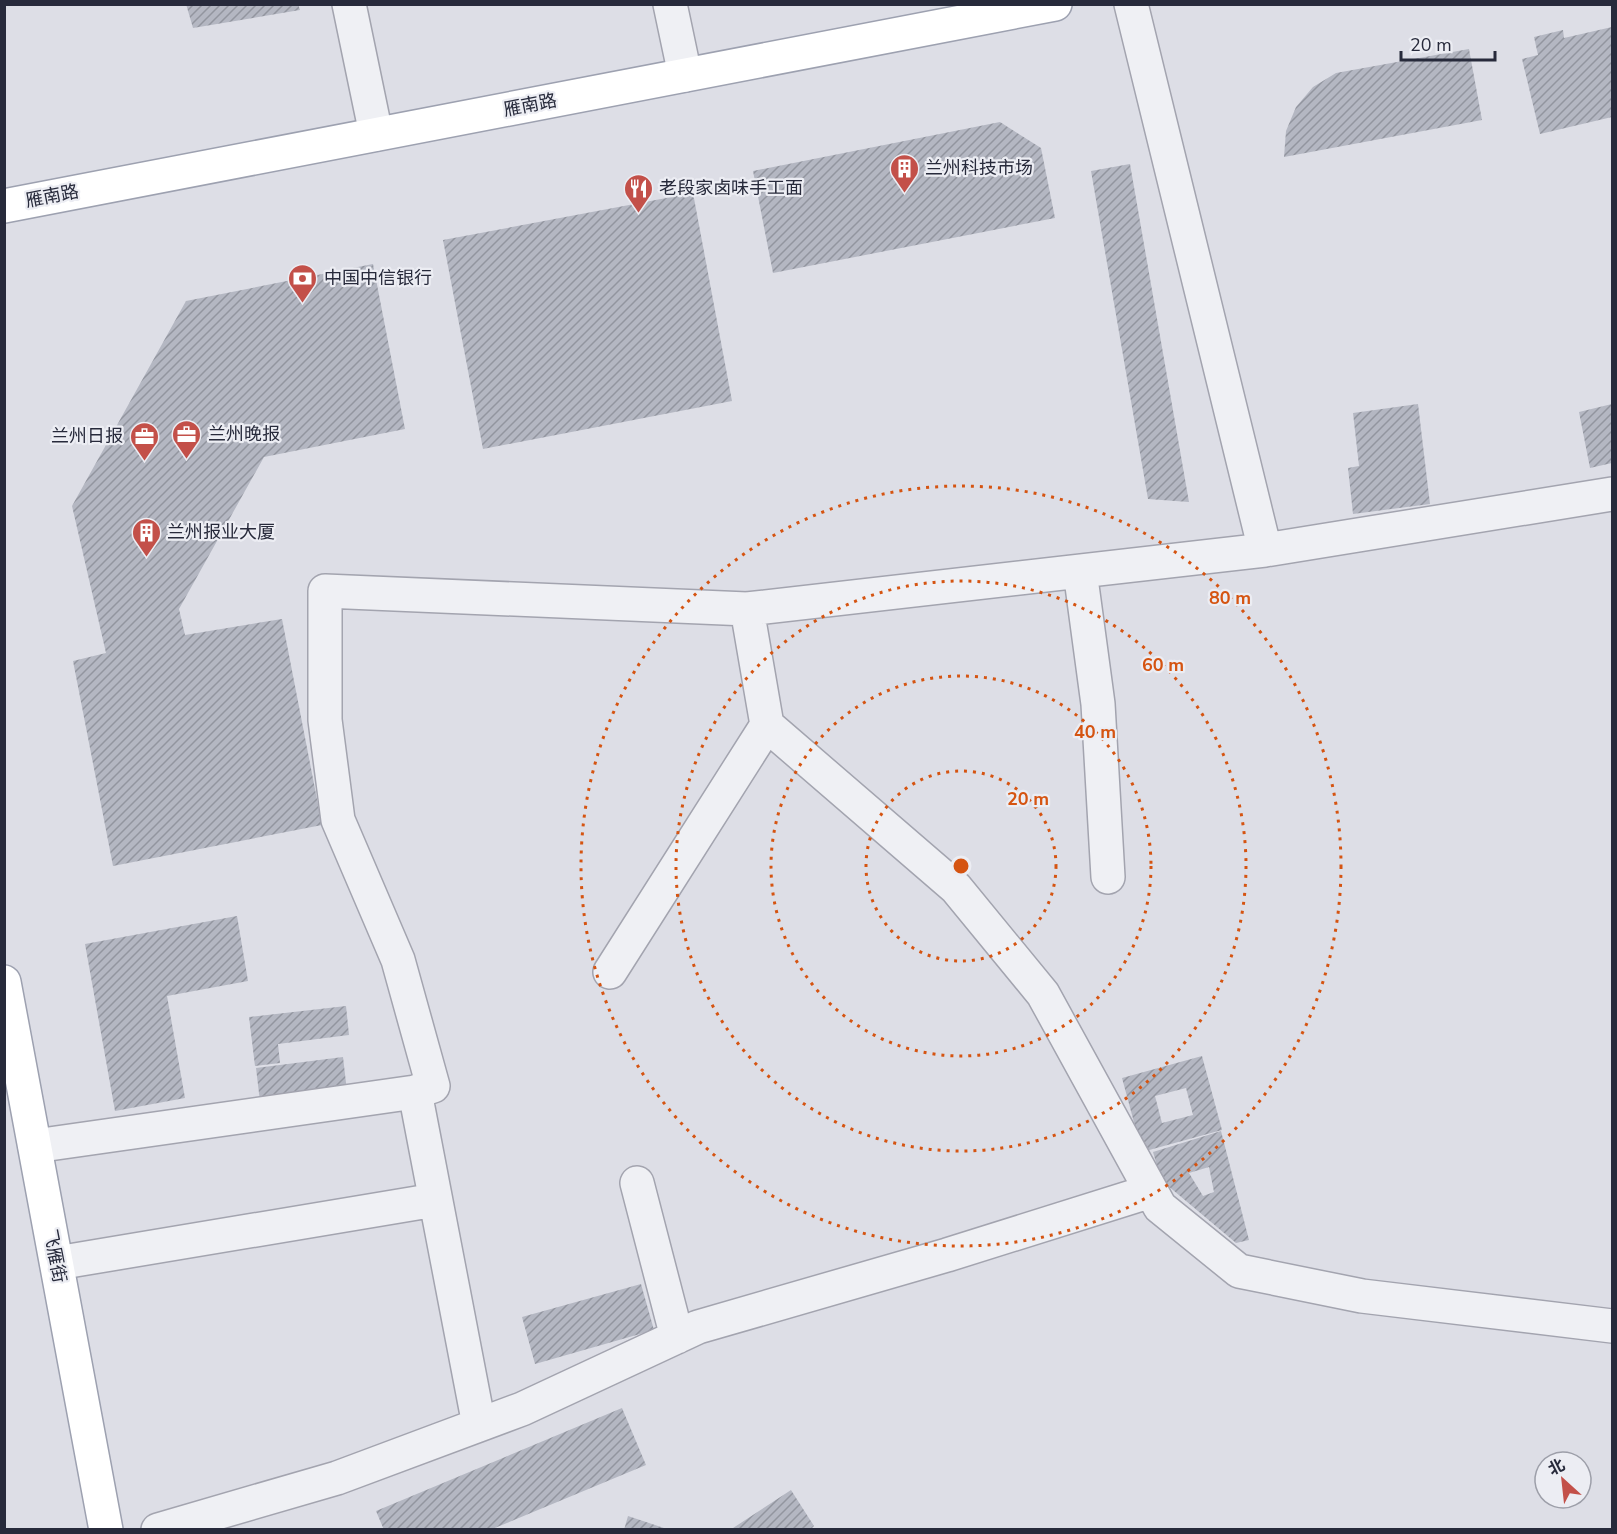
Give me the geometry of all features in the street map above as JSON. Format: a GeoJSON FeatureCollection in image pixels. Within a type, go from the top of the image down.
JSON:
{"type":"FeatureCollection","features":[{"type":"Feature","properties":{"kind":"main road","name":"雁南路"},"geometry":{"type":"LineString","coordinates":[[4,206],[1055,4]]}},
{"type":"Feature","properties":{"kind":"main road","name":"飞雁街"},"geometry":{"type":"LineString","coordinates":[[4,982],[106,1530]]}},
{"type":"Feature","properties":{"kind":"street"},"geometry":{"type":"LineString","coordinates":[[349,4],[376,134]]}},
{"type":"Feature","properties":{"kind":"street"},"geometry":{"type":"LineString","coordinates":[[670,4],[685,75]]}},
{"type":"Feature","properties":{"kind":"street"},"geometry":{"type":"LineString","coordinates":[[1131,4],[1265,550]]}},
{"type":"Feature","properties":{"kind":"street"},"geometry":{"type":"LineString","coordinates":[[35,1146],[415,1092],[433,1086],[399,960],[338,820],[325,720],[325,591],[747,609],[1265,550],[1612,494]]}},
{"type":"Feature","properties":{"kind":"street"},"geometry":{"type":"LineString","coordinates":[[1080,571],[1098,704],[1108,877]]}},
{"type":"Feature","properties":{"kind":"street"},"geometry":{"type":"LineString","coordinates":[[747,609],[767,725],[956,888],[1029,976],[1043,994],[1160,1207],[1239,1271],[1362,1296],[1612,1326]]}},
{"type":"Feature","properties":{"kind":"street"},"geometry":{"type":"LineString","coordinates":[[610,972],[767,725]]}},
{"type":"Feature","properties":{"kind":"street"},"geometry":{"type":"LineString","coordinates":[[415,1092],[479,1425]]}},
{"type":"Feature","properties":{"kind":"street"},"geometry":{"type":"LineString","coordinates":[[637,1183],[677,1337]]}},
{"type":"Feature","properties":{"kind":"street"},"geometry":{"type":"LineString","coordinates":[[158,1530],[337,1478],[522,1409],[698,1327],[948,1255],[1151,1191]]}},
{"type":"Feature","properties":{"kind":"street"},"geometry":{"type":"LineString","coordinates":[[57,1263],[435,1200]]}},
{"type":"Feature","properties":{"kind":"building"},"geometry":{"type":"Polygon","coordinates":[[[186,4],[298,4],[300,10],[193,28],[186,4]]]}},
{"type":"Feature","properties":{"kind":"building"},"geometry":{"type":"Polygon","coordinates":[[[1612,27],[1612,117],[1540,134],[1522,59],[1538,55],[1534,37],[1563,30],[1564,38],[1612,27]]]}},
{"type":"Feature","properties":{"kind":"building"},"geometry":{"type":"Polygon","coordinates":[[[1469,49],[1482,120],[1284,157],[1286,131],[1296,107],[1313,87],[1336,73],[1469,49]]]}},
{"type":"Feature","properties":{"kind":"building","name":"兰州科技市场"},"geometry":{"type":"Polygon","coordinates":[[[1000,122],[1041,148],[1055,218],[773,273],[753,171],[1000,122]]]}},
{"type":"Feature","properties":{"kind":"building"},"geometry":{"type":"Polygon","coordinates":[[[1130,164],[1189,502],[1148,499],[1091,171],[1130,164]]]}},
{"type":"Feature","properties":{"kind":"building"},"geometry":{"type":"Polygon","coordinates":[[[693,193],[732,401],[483,449],[443,240],[693,193]]]}},
{"type":"Feature","properties":{"kind":"building","name":"兰州报业大厦"},"geometry":{"type":"Polygon","coordinates":[[[373,264],[405,429],[264,457],[179,609],[185,635],[282,619],[322,825],[113,866],[73,661],[106,653],[72,506],[186,301],[373,264]]]}},
{"type":"Feature","properties":{"kind":"building"},"geometry":{"type":"Polygon","coordinates":[[[1418,404],[1430,504],[1353,514],[1348,468],[1359,466],[1353,413],[1418,404]]]}},
{"type":"Feature","properties":{"kind":"building"},"geometry":{"type":"Polygon","coordinates":[[[1612,404],[1612,463],[1590,468],[1579,412],[1612,404]]]}},
{"type":"Feature","properties":{"kind":"building"},"geometry":{"type":"Polygon","coordinates":[[[237,916],[248,981],[167,996],[185,1098],[115,1111],[85,944],[237,916]]]}},
{"type":"Feature","properties":{"kind":"building"},"geometry":{"type":"Polygon","coordinates":[[[346,1006],[349,1035],[278,1044],[280,1063],[255,1066],[249,1017],[346,1006]]]}},
{"type":"Feature","properties":{"kind":"building"},"geometry":{"type":"Polygon","coordinates":[[[1202,1056],[1222,1130],[1142,1152],[1122,1078],[1202,1056]],[[1186,1088],[1155,1096],[1162,1123],[1193,1115],[1186,1088]]]}},
{"type":"Feature","properties":{"kind":"building"},"geometry":{"type":"Polygon","coordinates":[[[343,1057],[348,1100],[261,1110],[256,1068],[343,1057]]]}},
{"type":"Feature","properties":{"kind":"building"},"geometry":{"type":"Polygon","coordinates":[[[1221,1131],[1249,1240],[1236,1243],[1161,1180],[1153,1152],[1221,1131]],[[1209,1167],[1189,1173],[1203,1196],[1214,1192],[1209,1167]]]}},
{"type":"Feature","properties":{"kind":"building"},"geometry":{"type":"Polygon","coordinates":[[[641,1284],[654,1330],[535,1364],[522,1317],[641,1284]]]}},
{"type":"Feature","properties":{"kind":"building"},"geometry":{"type":"Polygon","coordinates":[[[622,1408],[646,1465],[490,1530],[384,1530],[376,1511],[622,1408]]]}},
{"type":"Feature","properties":{"kind":"building"},"geometry":{"type":"Polygon","coordinates":[[[791,1490],[814,1526],[810,1530],[730,1530],[791,1490]]]}},
{"type":"Feature","properties":{"kind":"building"},"geometry":{"type":"Polygon","coordinates":[[[628,1516],[667,1529],[667,1530],[624,1530],[628,1516]]]}},
{"type":"Feature","properties":{"kind":"place","name":"兰州科技市场"},"geometry":{"type":"Point","coordinates":[904,194]}},
{"type":"Feature","properties":{"kind":"place","name":"老段家卤味手工面"},"geometry":{"type":"Point","coordinates":[638,214]}},
{"type":"Feature","properties":{"kind":"place","name":"中国中信银行"},"geometry":{"type":"Point","coordinates":[303,304]}},
{"type":"Feature","properties":{"kind":"place","name":"兰州晚报"},"geometry":{"type":"Point","coordinates":[187,460]}},
{"type":"Feature","properties":{"kind":"place","name":"兰州日报"},"geometry":{"type":"Point","coordinates":[144,462]}},
{"type":"Feature","properties":{"kind":"place","name":"兰州报业大厦"},"geometry":{"type":"Point","coordinates":[146,558]}}]}
